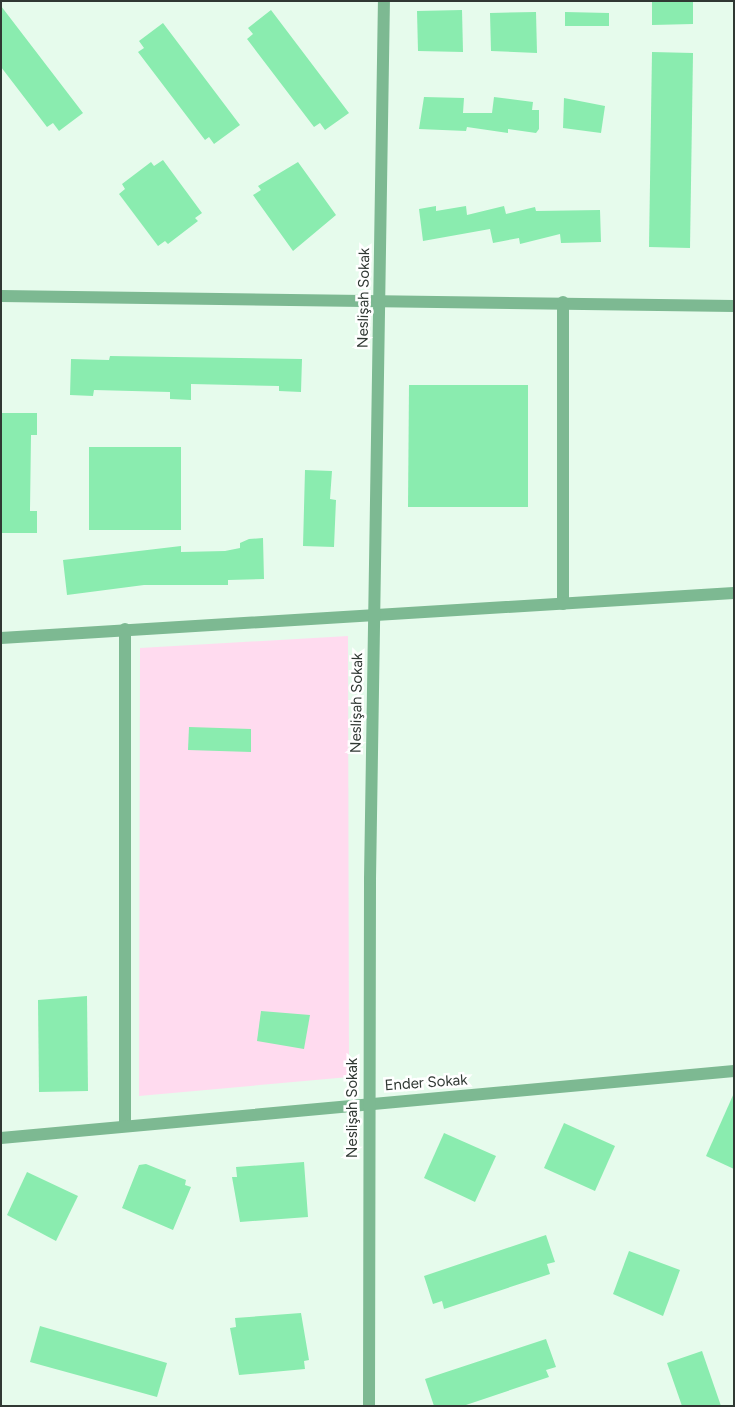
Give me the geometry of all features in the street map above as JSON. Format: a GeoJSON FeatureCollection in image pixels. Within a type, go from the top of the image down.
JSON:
{"type":"FeatureCollection","features":[{"type":"Feature","properties":{"kind":"street","name":"Neslişah Sokak"},"geometry":{"type":"LineString","coordinates":[[369,1406],[375,616],[384,1]]}},
{"type":"Feature","properties":{"kind":"street"},"geometry":{"type":"LineString","coordinates":[[1,296],[380,299],[734,306]]}},
{"type":"Feature","properties":{"kind":"street"},"geometry":{"type":"LineString","coordinates":[[563,302],[563,604]]}},
{"type":"Feature","properties":{"kind":"street"},"geometry":{"type":"LineString","coordinates":[[1,638],[734,593]]}},
{"type":"Feature","properties":{"kind":"street"},"geometry":{"type":"LineString","coordinates":[[125,629],[125,1126]]}},
{"type":"Feature","properties":{"kind":"street","name":"Ender Sokak"},"geometry":{"type":"LineString","coordinates":[[1,1138],[370,1103],[590,1088],[734,1071]]}},
{"type":"Feature","properties":{"kind":"shaded area"},"geometry":{"type":"Polygon","coordinates":[[[348,636],[349,1077],[139,1096],[140,648],[348,636]]]}},
{"type":"Feature","properties":{"kind":"building"},"geometry":{"type":"Polygon","coordinates":[[[652,1],[693,1],[693,24],[652,25],[652,1]]]}},
{"type":"Feature","properties":{"kind":"building"},"geometry":{"type":"Polygon","coordinates":[[[1,6],[83,113],[59,131],[53,123],[47,127],[1,67],[1,6]]]}},
{"type":"Feature","properties":{"kind":"building"},"geometry":{"type":"Polygon","coordinates":[[[271,10],[349,113],[325,130],[320,123],[314,127],[247,39],[253,34],[248,28],[271,10]]]}},
{"type":"Feature","properties":{"kind":"building"},"geometry":{"type":"Polygon","coordinates":[[[462,10],[463,52],[418,51],[417,11],[462,10]]]}},
{"type":"Feature","properties":{"kind":"building"},"geometry":{"type":"Polygon","coordinates":[[[536,12],[537,53],[491,51],[490,13],[536,12]]]}},
{"type":"Feature","properties":{"kind":"building"},"geometry":{"type":"Polygon","coordinates":[[[565,12],[609,13],[609,26],[565,26],[565,12]]]}},
{"type":"Feature","properties":{"kind":"building"},"geometry":{"type":"Polygon","coordinates":[[[163,23],[240,125],[214,144],[209,137],[205,140],[138,52],[144,48],[139,41],[163,23]]]}},
{"type":"Feature","properties":{"kind":"building"},"geometry":{"type":"Polygon","coordinates":[[[652,52],[693,53],[690,248],[649,247],[652,52]]]}},
{"type":"Feature","properties":{"kind":"building"},"geometry":{"type":"Polygon","coordinates":[[[424,97],[464,98],[463,113],[492,113],[494,97],[533,102],[532,110],[539,110],[539,129],[536,133],[508,129],[508,133],[467,127],[466,131],[419,129],[424,97]]]}},
{"type":"Feature","properties":{"kind":"building"},"geometry":{"type":"Polygon","coordinates":[[[564,98],[605,106],[601,133],[563,128],[564,98]]]}},
{"type":"Feature","properties":{"kind":"building"},"geometry":{"type":"Polygon","coordinates":[[[163,160],[202,213],[195,218],[198,221],[168,244],[165,241],[158,246],[119,194],[125,189],[122,184],[151,162],[154,166],[163,160]]]}},
{"type":"Feature","properties":{"kind":"building"},"geometry":{"type":"Polygon","coordinates":[[[298,162],[336,215],[293,251],[253,195],[261,190],[258,186],[298,162]]]}},
{"type":"Feature","properties":{"kind":"building"},"geometry":{"type":"Polygon","coordinates":[[[436,206],[436,211],[466,206],[467,215],[504,206],[506,214],[535,207],[536,211],[600,210],[601,242],[561,243],[560,234],[520,244],[519,238],[493,243],[490,229],[423,241],[419,209],[436,206]]]}},
{"type":"Feature","properties":{"kind":"building"},"geometry":{"type":"Polygon","coordinates":[[[110,356],[302,359],[301,392],[279,391],[279,386],[191,384],[191,400],[170,399],[170,392],[94,390],[93,396],[70,395],[71,359],[109,360],[110,356]]]}},
{"type":"Feature","properties":{"kind":"building"},"geometry":{"type":"Polygon","coordinates":[[[409,385],[528,385],[528,507],[408,507],[409,385]]]}},
{"type":"Feature","properties":{"kind":"building"},"geometry":{"type":"Polygon","coordinates":[[[1,413],[37,413],[37,435],[31,435],[30,511],[37,511],[37,533],[1,533],[1,413]]]}},
{"type":"Feature","properties":{"kind":"building"},"geometry":{"type":"Polygon","coordinates":[[[89,447],[181,447],[181,530],[89,530],[89,447]]]}},
{"type":"Feature","properties":{"kind":"building"},"geometry":{"type":"Polygon","coordinates":[[[305,470],[332,471],[330,499],[336,500],[334,547],[303,546],[305,470]]]}},
{"type":"Feature","properties":{"kind":"building"},"geometry":{"type":"Polygon","coordinates":[[[263,538],[264,579],[228,580],[228,585],[144,585],[67,595],[63,560],[181,546],[181,552],[225,551],[240,548],[240,543],[249,539],[263,538]]]}},
{"type":"Feature","properties":{"kind":"building"},"geometry":{"type":"Polygon","coordinates":[[[189,727],[251,729],[251,752],[188,750],[189,727]]]}},
{"type":"Feature","properties":{"kind":"building"},"geometry":{"type":"Polygon","coordinates":[[[87,996],[88,1091],[39,1092],[38,1000],[87,996]]]}},
{"type":"Feature","properties":{"kind":"building"},"geometry":{"type":"Polygon","coordinates":[[[261,1011],[310,1015],[304,1049],[257,1041],[261,1011]]]}},
{"type":"Feature","properties":{"kind":"building"},"geometry":{"type":"Polygon","coordinates":[[[734,1093],[734,1169],[706,1156],[734,1093]]]}},
{"type":"Feature","properties":{"kind":"building"},"geometry":{"type":"Polygon","coordinates":[[[564,1123],[615,1146],[595,1191],[544,1168],[564,1123]]]}},
{"type":"Feature","properties":{"kind":"building"},"geometry":{"type":"Polygon","coordinates":[[[444,1133],[496,1156],[475,1202],[424,1178],[444,1133]]]}},
{"type":"Feature","properties":{"kind":"building"},"geometry":{"type":"Polygon","coordinates":[[[304,1162],[308,1217],[240,1222],[232,1177],[237,1177],[236,1167],[304,1162]]]}},
{"type":"Feature","properties":{"kind":"building"},"geometry":{"type":"Polygon","coordinates":[[[146,1164],[186,1180],[185,1185],[191,1187],[173,1230],[122,1208],[139,1165],[146,1164]]]}},
{"type":"Feature","properties":{"kind":"building"},"geometry":{"type":"Polygon","coordinates":[[[27,1172],[78,1196],[56,1241],[7,1215],[27,1172]]]}},
{"type":"Feature","properties":{"kind":"building"},"geometry":{"type":"Polygon","coordinates":[[[546,1235],[555,1262],[547,1264],[550,1274],[444,1309],[442,1301],[433,1304],[424,1276],[546,1235]]]}},
{"type":"Feature","properties":{"kind":"building"},"geometry":{"type":"Polygon","coordinates":[[[629,1251],[680,1270],[663,1316],[613,1294],[629,1251]]]}},
{"type":"Feature","properties":{"kind":"building"},"geometry":{"type":"Polygon","coordinates":[[[301,1313],[309,1360],[304,1361],[305,1369],[239,1375],[230,1328],[236,1327],[235,1318],[301,1313]]]}},
{"type":"Feature","properties":{"kind":"building"},"geometry":{"type":"Polygon","coordinates":[[[40,1326],[167,1363],[157,1397],[30,1362],[40,1326]]]}},
{"type":"Feature","properties":{"kind":"building"},"geometry":{"type":"Polygon","coordinates":[[[546,1339],[556,1367],[546,1370],[549,1377],[463,1406],[434,1406],[425,1379],[546,1339]]]}},
{"type":"Feature","properties":{"kind":"building"},"geometry":{"type":"Polygon","coordinates":[[[702,1351],[721,1406],[682,1406],[667,1363],[702,1351]]]}}]}
